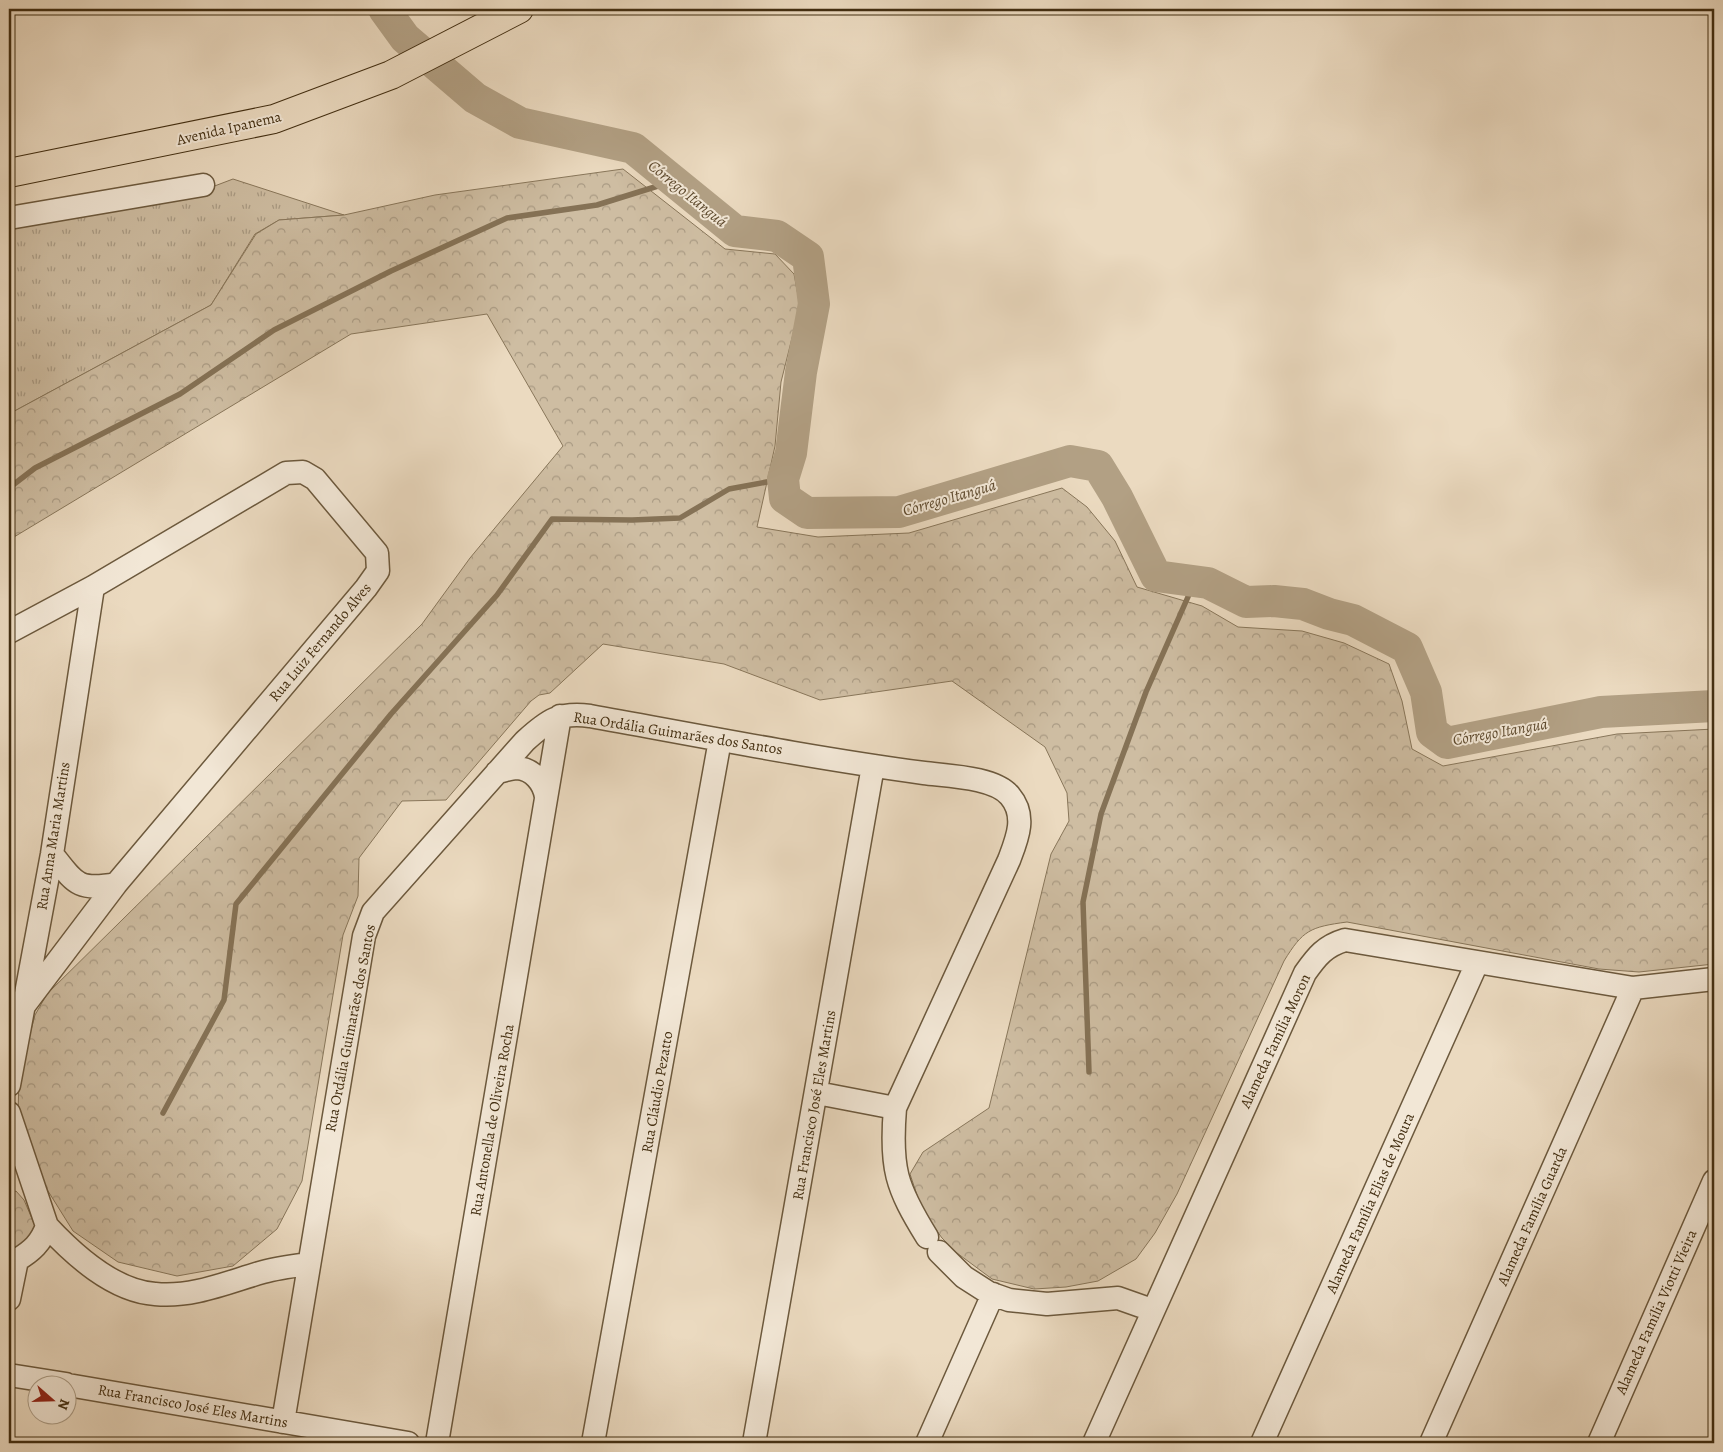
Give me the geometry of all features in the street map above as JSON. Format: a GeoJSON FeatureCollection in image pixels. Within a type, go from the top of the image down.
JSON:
{"type":"FeatureCollection","features":[{"type":"Feature","properties":{"kind":"main road","name":"Avenida Ipanema"},"geometry":{"type":"LineString","coordinates":[[9,173],[274,119],[391,75],[519,9]]}},
{"type":"Feature","properties":{"kind":"street"},"geometry":{"type":"LineString","coordinates":[[9,218],[203,185]]}},
{"type":"Feature","properties":{"kind":"street","name":"Rua Luiz Fernando Alves"},"geometry":{"type":"LineString","coordinates":[[9,632],[93,587],[286,473],[303,472],[315,479],[377,553],[378,571],[366,588],[116,884],[24,1007]]}},
{"type":"Feature","properties":{"kind":"street","name":"Rua Anna Maria Martins"},"geometry":{"type":"LineString","coordinates":[[9,1085],[52,854],[93,587]]}},
{"type":"Feature","properties":{"kind":"street","name":"Rua Ordália Guimarães dos Santos"},"geometry":{"type":"LineString","coordinates":[[283,1422],[364,936],[373,912],[542,725],[560,716],[572,714],[873,766],[976,780],[995,786],[1010,795],[1019,810],[1020,830],[1009,860],[895,1108],[892,1137],[894,1166],[905,1200],[933,1245],[964,1277],[993,1294],[1009,1300],[1047,1304],[1118,1298],[1152,1310]]}},
{"type":"Feature","properties":{"kind":"street","name":"Rua Antonella de Oliveira Rocha"},"geometry":{"type":"LineString","coordinates":[[437,1443],[560,716]]}},
{"type":"Feature","properties":{"kind":"street","name":"Rua Cláudio Pezatto"},"geometry":{"type":"LineString","coordinates":[[593,1443],[720,740]]}},
{"type":"Feature","properties":{"kind":"street","name":"Rua Francisco José Eles Martins"},"geometry":{"type":"LineString","coordinates":[[754,1443],[873,766]]}},
{"type":"Feature","properties":{"kind":"street"},"geometry":{"type":"LineString","coordinates":[[498,772],[518,768],[534,775],[544,786],[546,797]]}},
{"type":"Feature","properties":{"kind":"street"},"geometry":{"type":"LineString","coordinates":[[52,854],[73,881],[92,888],[116,884]]}},
{"type":"Feature","properties":{"kind":"street","name":"Alameda Família Moron"},"geometry":{"type":"LineString","coordinates":[[1094,1443],[1152,1310],[1305,973],[1319,953],[1333,944],[1345,940],[1633,988],[1714,979]]}},
{"type":"Feature","properties":{"kind":"street","name":"Alameda Família Elias de Moura"},"geometry":{"type":"LineString","coordinates":[[1262,1443],[1477,963]]}},
{"type":"Feature","properties":{"kind":"street","name":"Alameda Família Guarda"},"geometry":{"type":"LineString","coordinates":[[1431,1443],[1633,988]]}},
{"type":"Feature","properties":{"kind":"street"},"geometry":{"type":"LineString","coordinates":[[817,1093],[895,1108]]}},
{"type":"Feature","properties":{"kind":"street"},"geometry":{"type":"LineString","coordinates":[[9,1114],[47,1226],[103,1274],[124,1286],[154,1294],[181,1294],[266,1271],[308,1264]]}},
{"type":"Feature","properties":{"kind":"street","name":"Alameda Família Viotti Vieira"},"geometry":{"type":"LineString","coordinates":[[1599,1443],[1714,1181]]}},
{"type":"Feature","properties":{"kind":"street"},"geometry":{"type":"LineString","coordinates":[[9,1299],[19,1257],[42,1239],[47,1226]]}},
{"type":"Feature","properties":{"kind":"street"},"geometry":{"type":"LineString","coordinates":[[19,1257],[80,1256]]}},
{"type":"Feature","properties":{"kind":"street"},"geometry":{"type":"LineString","coordinates":[[927,1443],[993,1294]]}},
{"type":"Feature","properties":{"kind":"street","name":"Rua Francisco José Eles Martins"},"geometry":{"type":"LineString","coordinates":[[9,1375],[28,1378]]}},
{"type":"Feature","properties":{"kind":"street","name":"Rua Francisco José Eles Martins"},"geometry":{"type":"LineString","coordinates":[[78,1387],[408,1443]]}},
{"type":"Feature","properties":{"kind":"green space"},"geometry":{"type":"Polygon","coordinates":[[[623,169],[725,249],[775,254],[794,274],[800,306],[781,382],[775,446],[757,527],[818,537],[909,533],[1062,488],[1087,507],[1115,541],[1137,587],[1202,606],[1238,627],[1302,631],[1344,643],[1389,664],[1402,701],[1412,749],[1443,766],[1617,734],[1714,729],[1714,964],[1639,972],[1599,969],[1347,922],[1316,928],[1303,936],[1284,961],[1177,1194],[1155,1233],[1136,1259],[1098,1281],[1066,1287],[1034,1289],[992,1279],[957,1253],[942,1238],[922,1210],[910,1174],[923,1152],[989,1108],[1051,854],[1069,821],[1067,793],[1045,747],[952,681],[820,700],[724,664],[603,644],[550,693],[539,695],[531,701],[446,800],[402,801],[359,858],[358,896],[343,935],[302,1181],[277,1229],[233,1266],[177,1276],[118,1262],[73,1231],[43,1183],[18,1116],[19,1075],[35,1015],[47,994],[422,624],[470,558],[563,446],[487,314],[351,334],[9,540],[9,414],[211,305],[256,234],[279,220],[344,215],[435,195],[623,169]]]}},
{"type":"Feature","properties":{"kind":"green space"},"geometry":{"type":"Polygon","coordinates":[[[233,179],[344,215],[279,220],[255,234],[211,305],[9,414],[9,229],[183,198],[233,179]]]}},
{"type":"Feature","properties":{"kind":"green space"},"geometry":{"type":"Polygon","coordinates":[[[16,1191],[24,1200],[36,1228],[27,1244],[14,1248],[9,1246],[9,1194],[16,1191]]]}},
{"type":"Feature","properties":{"kind":"waterway","name":"Córrego Itanguá"},"geometry":{"type":"LineString","coordinates":[[384,9],[405,38],[475,98],[520,123],[633,148],[735,231],[777,236],[808,257],[814,304],[801,372],[791,453],[783,479],[785,498],[807,513],[899,512],[1070,461],[1098,466],[1117,497],[1156,576],[1208,583],[1246,602],[1274,601],[1303,604],[1329,614],[1353,620],[1407,648],[1426,692],[1432,732],[1447,743],[1601,712],[1714,706]]}},
{"type":"Feature","properties":{"kind":"waterway"},"geometry":{"type":"LineString","coordinates":[[9,488],[35,468],[180,394],[274,330],[391,271],[507,218],[597,205],[674,181]]}},
{"type":"Feature","properties":{"kind":"waterway"},"geometry":{"type":"LineString","coordinates":[[163,1113],[224,1000],[236,904],[391,714],[497,595],[552,519],[632,520],[680,518],[729,489],[783,479]]}},
{"type":"Feature","properties":{"kind":"waterway"},"geometry":{"type":"LineString","coordinates":[[1089,1072],[1083,902],[1101,814],[1146,692],[1195,581]]}}]}
